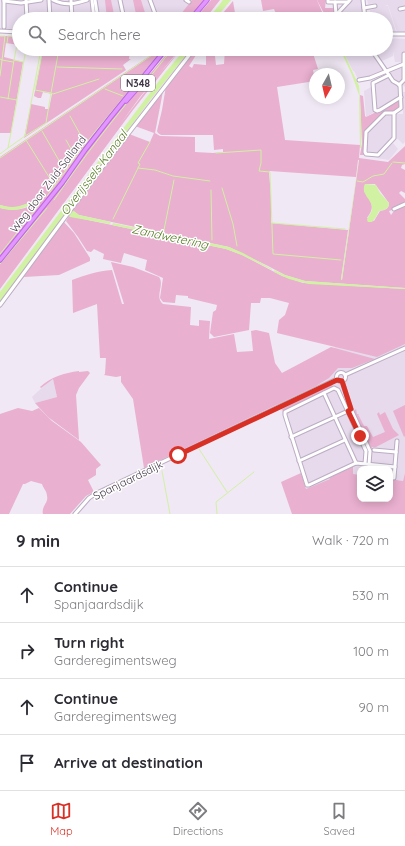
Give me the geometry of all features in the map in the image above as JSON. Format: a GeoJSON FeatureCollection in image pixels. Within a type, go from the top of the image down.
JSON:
{"type":"FeatureCollection","features":[{"type":"Feature","properties":{"kind":"main road"},"geometry":{"type":"LineString","coordinates":[[199,12],[208,0]]}},
{"type":"Feature","properties":{"kind":"main road","name":"Weg door Zuid-Salland"},"geometry":{"type":"LineString","coordinates":[[0,260],[62,183],[110,118],[133,93],[162,56]]}},
{"type":"Feature","properties":{"kind":"street"},"geometry":{"type":"LineString","coordinates":[[4,27],[4,0],[15,3],[42,0]]}},
{"type":"Feature","properties":{"kind":"street"},"geometry":{"type":"LineString","coordinates":[[49,0],[50,12]]}},
{"type":"Feature","properties":{"kind":"street"},"geometry":{"type":"LineString","coordinates":[[53,0],[60,3],[71,4],[87,0]]}},
{"type":"Feature","properties":{"kind":"street"},"geometry":{"type":"LineString","coordinates":[[71,0],[72,12]]}},
{"type":"Feature","properties":{"kind":"street"},"geometry":{"type":"LineString","coordinates":[[92,0],[93,12]]}},
{"type":"Feature","properties":{"kind":"street"},"geometry":{"type":"LineString","coordinates":[[95,0],[97,12]]}},
{"type":"Feature","properties":{"kind":"street"},"geometry":{"type":"LineString","coordinates":[[120,0],[123,12]]}},
{"type":"Feature","properties":{"kind":"street"},"geometry":{"type":"LineString","coordinates":[[150,0],[154,12]]}},
{"type":"Feature","properties":{"kind":"street"},"geometry":{"type":"LineString","coordinates":[[328,0],[328,2],[349,1]]}},
{"type":"Feature","properties":{"kind":"street"},"geometry":{"type":"LineString","coordinates":[[363,0],[364,12]]}},
{"type":"Feature","properties":{"kind":"street"},"geometry":{"type":"LineString","coordinates":[[26,1],[27,12]]}},
{"type":"Feature","properties":{"kind":"street"},"geometry":{"type":"LineString","coordinates":[[339,12],[349,1]]}},
{"type":"Feature","properties":{"kind":"street"},"geometry":{"type":"LineString","coordinates":[[335,2],[336,12]]}},
{"type":"Feature","properties":{"kind":"street"},"geometry":{"type":"LineString","coordinates":[[364,8],[375,6]]}},
{"type":"Feature","properties":{"kind":"street"},"geometry":{"type":"LineString","coordinates":[[400,9],[405,8]]}},
{"type":"Feature","properties":{"kind":"street"},"geometry":{"type":"LineString","coordinates":[[0,32],[12,32]]}},
{"type":"Feature","properties":{"kind":"street"},"geometry":{"type":"LineString","coordinates":[[393,34],[405,34]]}},
{"type":"Feature","properties":{"kind":"street"},"geometry":{"type":"LineString","coordinates":[[394,113],[394,139],[377,156],[366,154],[366,132],[383,114],[394,113],[400,108],[399,85],[404,80],[404,54]]}},
{"type":"Feature","properties":{"kind":"street"},"geometry":{"type":"LineString","coordinates":[[0,305],[103,166],[189,56]]}},
{"type":"Feature","properties":{"kind":"street"},"geometry":{"type":"LineString","coordinates":[[376,56],[393,81],[399,85]]}},
{"type":"Feature","properties":{"kind":"street"},"geometry":{"type":"LineString","coordinates":[[359,80],[370,78],[404,64]]}},
{"type":"Feature","properties":{"kind":"street"},"geometry":{"type":"LineString","coordinates":[[389,75],[373,84],[375,110],[380,110],[400,97]]}},
{"type":"Feature","properties":{"kind":"street"},"geometry":{"type":"LineString","coordinates":[[394,210],[405,204]]}},
{"type":"Feature","properties":{"kind":"street"},"geometry":{"type":"LineString","coordinates":[[349,410],[342,381],[345,379],[345,375],[405,348]]}},
{"type":"Feature","properties":{"kind":"street"},"geometry":{"type":"LineString","coordinates":[[342,381],[337,380],[337,374],[340,372],[345,375]]}},
{"type":"Feature","properties":{"kind":"street","name":"Spanjaardsdijk"},"geometry":{"type":"LineString","coordinates":[[75,514],[95,494],[337,380]]}},
{"type":"Feature","properties":{"kind":"street"},"geometry":{"type":"LineString","coordinates":[[367,464],[370,451],[336,388],[284,413],[306,483],[308,485],[356,463],[394,467]]}},
{"type":"Feature","properties":{"kind":"street"},"geometry":{"type":"LineString","coordinates":[[324,393],[356,463]]}},
{"type":"Feature","properties":{"kind":"street"},"geometry":{"type":"LineString","coordinates":[[292,437],[349,410]]}},
{"type":"Feature","properties":{"kind":"street"},"geometry":{"type":"LineString","coordinates":[[300,461],[345,440]]}},
{"type":"Feature","properties":{"kind":"street"},"geometry":{"type":"LineString","coordinates":[[394,478],[397,441]]}},
{"type":"Feature","properties":{"kind":"street"},"geometry":{"type":"LineString","coordinates":[[374,450],[396,452]]}},
{"type":"Feature","properties":{"kind":"shaded area"},"geometry":{"type":"Polygon","coordinates":[[[6,0],[200,0],[191,12],[12,12],[12,30],[6,30],[6,0]]]}},
{"type":"Feature","properties":{"kind":"shaded area"},"geometry":{"type":"Polygon","coordinates":[[[105,0],[111,0],[114,12],[106,12],[105,0]]]}},
{"type":"Feature","properties":{"kind":"shaded area"},"geometry":{"type":"Polygon","coordinates":[[[133,0],[141,0],[145,12],[136,12],[133,0]]]}},
{"type":"Feature","properties":{"kind":"shaded area"},"geometry":{"type":"Polygon","coordinates":[[[192,0],[205,0],[196,12],[183,12],[192,0]]]}},
{"type":"Feature","properties":{"kind":"shaded area"},"geometry":{"type":"Polygon","coordinates":[[[211,0],[220,0],[211,12],[201,12],[211,0]]]}},
{"type":"Feature","properties":{"kind":"shaded area"},"geometry":{"type":"Polygon","coordinates":[[[261,0],[317,0],[322,12],[275,12],[274,9],[263,11],[261,0]]]}},
{"type":"Feature","properties":{"kind":"shaded area"},"geometry":{"type":"Polygon","coordinates":[[[317,0],[326,0],[325,8],[334,8],[334,12],[323,12],[317,0]]]}},
{"type":"Feature","properties":{"kind":"shaded area"},"geometry":{"type":"Polygon","coordinates":[[[351,0],[361,0],[362,12],[341,12],[351,0]]]}},
{"type":"Feature","properties":{"kind":"shaded area"},"geometry":{"type":"Polygon","coordinates":[[[367,0],[405,0],[405,32],[397,32],[393,20],[393,12],[390,12],[388,5],[385,6],[388,6],[390,12],[370,12],[370,10],[375,9],[376,6],[375,3],[368,4],[367,0]]]}},
{"type":"Feature","properties":{"kind":"shaded area"},"geometry":{"type":"Polygon","coordinates":[[[233,1],[235,12],[224,12],[233,1]]]}},
{"type":"Feature","properties":{"kind":"shaded area"},"geometry":{"type":"Polygon","coordinates":[[[393,22],[396,32],[393,32],[393,22]]]}},
{"type":"Feature","properties":{"kind":"shaded area"},"geometry":{"type":"Polygon","coordinates":[[[0,36],[12,36],[12,44],[6,43],[4,57],[23,62],[11,133],[0,133],[0,36]]]}},
{"type":"Feature","properties":{"kind":"shaded area"},"geometry":{"type":"Polygon","coordinates":[[[393,38],[405,39],[405,87],[402,84],[404,82],[403,62],[395,62],[393,38]]]}},
{"type":"Feature","properties":{"kind":"shaded area"},"geometry":{"type":"Polygon","coordinates":[[[42,56],[129,56],[129,59],[131,59],[123,65],[126,70],[24,138],[31,104],[49,109],[52,94],[43,92],[41,98],[34,96],[42,56]]]}},
{"type":"Feature","properties":{"kind":"shaded area"},"geometry":{"type":"Polygon","coordinates":[[[150,56],[159,56],[88,143],[46,201],[0,257],[0,208],[17,210],[31,206],[42,200],[18,207],[7,207],[0,205],[0,157],[150,56]]]}},
{"type":"Feature","properties":{"kind":"shaded area"},"geometry":{"type":"Polygon","coordinates":[[[165,56],[174,56],[0,289],[0,262],[58,191],[89,146],[165,56]],[[152,83],[140,97],[121,123],[152,83]]]}},
{"type":"Feature","properties":{"kind":"shaded area"},"geometry":{"type":"Polygon","coordinates":[[[190,56],[195,56],[189,66],[192,68],[194,64],[206,65],[206,56],[215,56],[216,65],[224,64],[225,56],[314,56],[318,68],[309,68],[309,82],[277,87],[285,140],[360,145],[359,158],[388,162],[405,146],[405,164],[402,165],[401,168],[405,170],[405,193],[401,191],[399,193],[405,199],[405,205],[389,211],[391,215],[394,211],[405,206],[405,288],[305,281],[285,275],[229,247],[79,215],[72,210],[129,134],[150,142],[154,133],[135,126],[163,91],[155,133],[160,136],[195,137],[195,152],[223,152],[223,149],[214,150],[213,135],[161,135],[157,131],[166,86],[190,56]],[[359,160],[356,177],[270,171],[271,223],[348,230],[342,280],[359,160]],[[365,184],[364,191],[372,204],[370,214],[367,218],[374,221],[380,211],[385,210],[389,203],[375,184],[365,184]]]}},
{"type":"Feature","properties":{"kind":"shaded area"},"geometry":{"type":"Polygon","coordinates":[[[346,56],[373,56],[384,71],[370,77],[358,79],[346,56]]]}},
{"type":"Feature","properties":{"kind":"shaded area"},"geometry":{"type":"Polygon","coordinates":[[[379,56],[393,56],[382,61],[379,56]]]}},
{"type":"Feature","properties":{"kind":"shaded area"},"geometry":{"type":"Polygon","coordinates":[[[403,65],[403,79],[400,83],[389,71],[403,65]]]}},
{"type":"Feature","properties":{"kind":"shaded area"},"geometry":{"type":"Polygon","coordinates":[[[389,77],[393,83],[399,86],[399,95],[378,109],[375,85],[389,77]]]}},
{"type":"Feature","properties":{"kind":"shaded area"},"geometry":{"type":"Polygon","coordinates":[[[373,86],[376,111],[366,117],[364,91],[373,86]]]}},
{"type":"Feature","properties":{"kind":"shaded area"},"geometry":{"type":"Polygon","coordinates":[[[403,92],[405,92],[405,142],[403,144],[396,139],[395,114],[403,114],[403,92]]]}},
{"type":"Feature","properties":{"kind":"shaded area"},"geometry":{"type":"Polygon","coordinates":[[[360,95],[363,96],[366,117],[379,112],[399,100],[399,108],[392,112],[383,113],[365,131],[364,155],[360,155],[362,144],[360,95]]]}},
{"type":"Feature","properties":{"kind":"shaded area"},"geometry":{"type":"Polygon","coordinates":[[[384,115],[393,116],[393,138],[377,154],[368,153],[368,132],[384,115]]]}},
{"type":"Feature","properties":{"kind":"shaded area"},"geometry":{"type":"Polygon","coordinates":[[[393,143],[398,149],[389,160],[377,158],[393,143]]]}},
{"type":"Feature","properties":{"kind":"shaded area"},"geometry":{"type":"Polygon","coordinates":[[[69,216],[226,249],[242,255],[282,276],[303,283],[405,289],[405,344],[377,357],[277,333],[279,320],[285,315],[289,303],[270,298],[261,298],[260,303],[251,303],[249,330],[214,337],[210,333],[213,312],[216,310],[217,305],[188,298],[188,296],[176,295],[175,303],[163,302],[160,298],[163,278],[145,270],[147,260],[124,253],[121,263],[103,259],[104,254],[94,249],[91,252],[87,251],[66,221],[69,216]]]}},
{"type":"Feature","properties":{"kind":"shaded area"},"geometry":{"type":"Polygon","coordinates":[[[63,221],[74,233],[90,258],[90,261],[59,275],[24,277],[0,308],[0,306],[63,221]]]}},
{"type":"Feature","properties":{"kind":"shaded area"},"geometry":{"type":"Polygon","coordinates":[[[111,262],[133,267],[159,277],[161,284],[159,298],[163,304],[191,307],[190,325],[199,326],[199,320],[210,321],[209,339],[234,334],[237,352],[253,351],[251,331],[256,330],[269,333],[275,363],[282,373],[331,347],[375,359],[352,368],[338,368],[329,378],[316,386],[144,468],[133,399],[121,382],[121,376],[116,377],[104,375],[106,358],[100,358],[97,304],[73,313],[72,280],[102,271],[112,270],[122,304],[124,304],[111,262]]]}},
{"type":"Feature","properties":{"kind":"shaded area"},"geometry":{"type":"Polygon","coordinates":[[[405,313],[405,473],[403,481],[393,479],[393,466],[357,466],[357,475],[330,479],[306,489],[282,411],[260,384],[405,313]]]}},
{"type":"Feature","properties":{"kind":"shaded area"},"geometry":{"type":"Polygon","coordinates":[[[79,371],[88,371],[90,373],[79,388],[76,395],[79,440],[48,417],[35,403],[57,397],[53,379],[41,388],[40,387],[44,384],[58,376],[79,371]]]}},
{"type":"Feature","properties":{"kind":"shaded area"},"geometry":{"type":"Polygon","coordinates":[[[53,379],[57,397],[35,403],[32,397],[53,379]]]}},
{"type":"Feature","properties":{"kind":"shaded area"},"geometry":{"type":"Polygon","coordinates":[[[332,384],[333,387],[283,411],[282,409],[332,384]]]}},
{"type":"Feature","properties":{"kind":"shaded area"},"geometry":{"type":"Polygon","coordinates":[[[405,405],[405,436],[404,437],[393,411],[405,405]]]}},
{"type":"Feature","properties":{"kind":"shaded area"},"geometry":{"type":"Polygon","coordinates":[[[18,408],[32,411],[39,408],[52,421],[81,442],[101,465],[96,469],[96,475],[88,480],[94,492],[86,496],[70,514],[43,514],[43,509],[47,500],[46,493],[42,484],[31,481],[23,484],[9,514],[0,514],[0,414],[18,408]]]}},
{"type":"Feature","properties":{"kind":"shaded area"},"geometry":{"type":"Polygon","coordinates":[[[356,409],[357,414],[359,414],[358,415],[364,426],[367,426],[373,437],[385,432],[377,414],[379,412],[380,415],[385,412],[393,429],[399,435],[376,447],[372,447],[371,450],[353,412],[356,409]]]}},
{"type":"Feature","properties":{"kind":"shaded area"},"geometry":{"type":"Polygon","coordinates":[[[353,466],[353,474],[357,475],[357,502],[393,502],[393,479],[403,481],[405,473],[405,514],[292,514],[281,482],[301,473],[306,489],[330,479],[329,477],[353,466]]]}},
{"type":"Feature","properties":{"kind":"water"},"geometry":{"type":"Polygon","coordinates":[[[223,0],[231,0],[221,12],[214,12],[223,0]]]}},
{"type":"Feature","properties":{"kind":"water","name":"Overijssels Kanaal"},"geometry":{"type":"Polygon","coordinates":[[[179,56],[185,56],[151,99],[70,208],[79,215],[111,222],[110,224],[70,217],[68,215],[72,212],[68,210],[0,302],[0,292],[179,56]]]}},
{"type":"Feature","properties":{"kind":"water"},"geometry":{"type":"Polygon","coordinates":[[[343,56],[345,56],[359,86],[361,148],[359,95],[343,56]]]}},
{"type":"Feature","properties":{"kind":"water"},"geometry":{"type":"Polygon","coordinates":[[[359,159],[342,280],[341,280],[359,159]]]}},
{"type":"Feature","properties":{"kind":"water"},"geometry":{"type":"Polygon","coordinates":[[[365,184],[376,185],[380,193],[389,203],[386,209],[379,211],[372,222],[368,222],[367,220],[372,208],[364,191],[365,184]]]}},
{"type":"Feature","properties":{"kind":"water"},"geometry":{"type":"Polygon","coordinates":[[[40,199],[42,200],[41,202],[18,210],[7,210],[0,208],[0,205],[16,207],[40,199]]]}},
{"type":"Feature","properties":{"kind":"water","name":"Zandwetering"},"geometry":{"type":"Polygon","coordinates":[[[113,223],[229,247],[243,253],[272,270],[226,249],[112,225],[113,223]]]}},
{"type":"Feature","properties":{"kind":"water"},"geometry":{"type":"Polygon","coordinates":[[[274,270],[305,281],[405,289],[309,284],[289,279],[274,272],[274,270]]]}},
{"type":"Feature","properties":{"kind":"waterway"},"geometry":{"type":"LineString","coordinates":[[0,36],[5,36],[2,60],[0,59]]}},
{"type":"Feature","properties":{"kind":"waterway"},"geometry":{"type":"LineString","coordinates":[[7,43],[8,36],[12,36]]}},
{"type":"Feature","properties":{"kind":"waterway"},"geometry":{"type":"LineString","coordinates":[[15,56],[14,60],[23,62]]}},
{"type":"Feature","properties":{"kind":"waterway"},"geometry":{"type":"LineString","coordinates":[[0,97],[17,100],[25,56]]}},
{"type":"Feature","properties":{"kind":"waterway"},"geometry":{"type":"LineString","coordinates":[[8,148],[25,136],[40,56]]}},
{"type":"Feature","properties":{"kind":"waterway"},"geometry":{"type":"LineString","coordinates":[[25,136],[46,123],[51,93],[35,90],[42,56]]}},
{"type":"Feature","properties":{"kind":"waterway"},"geometry":{"type":"LineString","coordinates":[[58,56],[51,93],[53,94],[99,79]]}},
{"type":"Feature","properties":{"kind":"waterway"},"geometry":{"type":"LineString","coordinates":[[0,158],[151,56]]}},
{"type":"Feature","properties":{"kind":"waterway"},"geometry":{"type":"LineString","coordinates":[[47,196],[90,138],[157,56]]}},
{"type":"Feature","properties":{"kind":"waterway"},"geometry":{"type":"LineString","coordinates":[[149,78],[167,56]]}},
{"type":"Feature","properties":{"kind":"waterway"},"geometry":{"type":"LineString","coordinates":[[0,76],[2,60],[13,62]]}},
{"type":"Feature","properties":{"kind":"waterway"},"geometry":{"type":"LineString","coordinates":[[8,99],[14,60]]}},
{"type":"Feature","properties":{"kind":"waterway"},"geometry":{"type":"LineString","coordinates":[[57,67],[122,69]]}},
{"type":"Feature","properties":{"kind":"waterway"},"geometry":{"type":"LineString","coordinates":[[54,200],[98,139],[146,80]]}},
{"type":"Feature","properties":{"kind":"waterway"},"geometry":{"type":"LineString","coordinates":[[105,89],[123,96]]}},
{"type":"Feature","properties":{"kind":"waterway"},"geometry":{"type":"LineString","coordinates":[[0,154],[8,148],[17,101]]}},
{"type":"Feature","properties":{"kind":"waterway"},"geometry":{"type":"LineString","coordinates":[[70,116],[85,143]]}},
{"type":"Feature","properties":{"kind":"waterway"},"geometry":{"type":"LineString","coordinates":[[42,131],[65,171]]}},
{"type":"Feature","properties":{"kind":"waterway"},"geometry":{"type":"LineString","coordinates":[[26,140],[54,185]]}},
{"type":"Feature","properties":{"kind":"waterway"},"geometry":{"type":"LineString","coordinates":[[66,140],[75,156]]}},
{"type":"Feature","properties":{"kind":"waterway"},"geometry":{"type":"LineString","coordinates":[[113,219],[140,164],[138,163],[150,142]]}},
{"type":"Feature","properties":{"kind":"waterway"},"geometry":{"type":"LineString","coordinates":[[216,153],[261,150],[261,163],[259,171],[270,172],[273,254],[341,260]]}},
{"type":"Feature","properties":{"kind":"waterway"},"geometry":{"type":"LineString","coordinates":[[393,162],[405,163]]}},
{"type":"Feature","properties":{"kind":"waterway"},"geometry":{"type":"LineString","coordinates":[[357,181],[363,182],[373,176],[384,174],[392,163]]}},
{"type":"Feature","properties":{"kind":"waterway"},"geometry":{"type":"LineString","coordinates":[[138,168],[155,170],[173,176],[210,181]]}},
{"type":"Feature","properties":{"kind":"waterway","name":"Zandwetering"},"geometry":{"type":"LineString","coordinates":[[164,230],[174,180]]}},
{"type":"Feature","properties":{"kind":"waterway"},"geometry":{"type":"LineString","coordinates":[[222,188],[233,224],[237,246]]}},
{"type":"Feature","properties":{"kind":"waterway","name":"Zandwetering"},"geometry":{"type":"LineString","coordinates":[[211,190],[212,240]]}},
{"type":"Feature","properties":{"kind":"waterway"},"geometry":{"type":"LineString","coordinates":[[0,254],[39,205]]}},
{"type":"Feature","properties":{"kind":"waterway"},"geometry":{"type":"LineString","coordinates":[[0,264],[47,208]]}},
{"type":"Feature","properties":{"kind":"waterway"},"geometry":{"type":"LineString","coordinates":[[272,223],[345,229]]}},
{"type":"Feature","properties":{"kind":"waterway"},"geometry":{"type":"LineString","coordinates":[[199,449],[227,492]]}},
{"type":"Feature","properties":{"kind":"waterway"},"geometry":{"type":"LineString","coordinates":[[162,471],[170,514]]}},
{"type":"Feature","properties":{"kind":"waterway"},"geometry":{"type":"LineString","coordinates":[[217,514],[216,502],[254,472]]}},
{"type":"Feature","properties":{"kind":"route"},"geometry":{"type":"LineString","coordinates":[[178,455],[337,380],[342,381],[351,409],[348,411],[360,436]]}}]}
